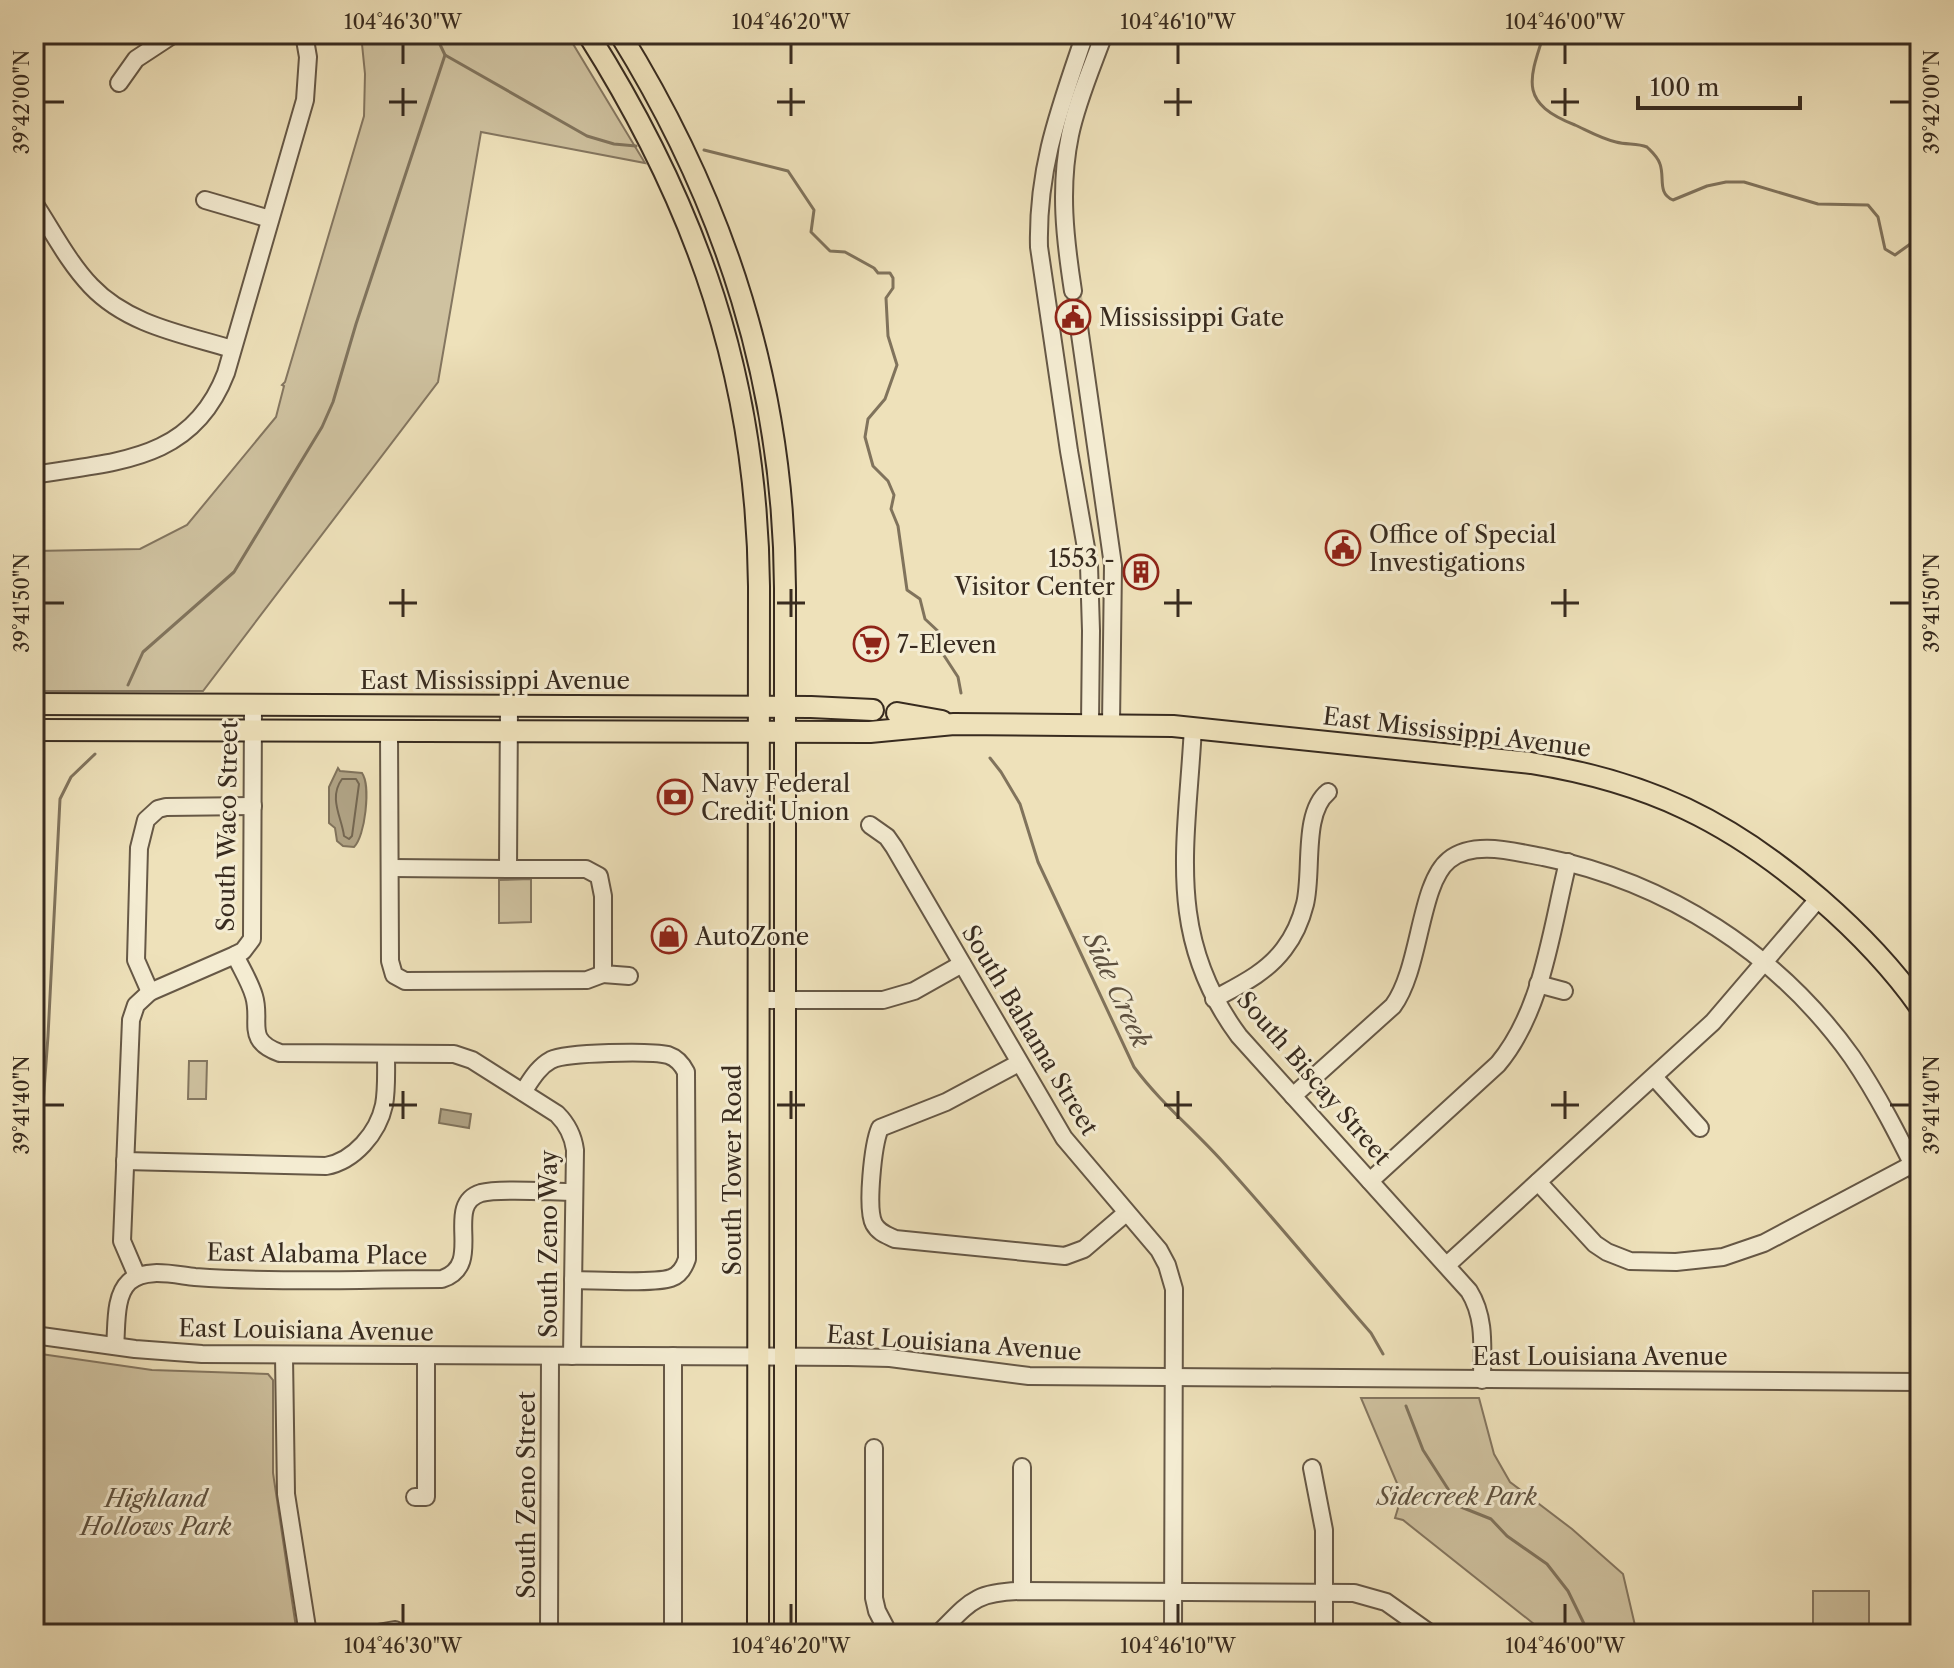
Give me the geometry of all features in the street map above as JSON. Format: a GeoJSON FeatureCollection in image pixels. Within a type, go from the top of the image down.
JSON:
{"type":"FeatureCollection","features":[{"type":"Feature","properties":{"kind":"main road"},"geometry":{"type":"LineString","coordinates":[[588,34],[653,145],[693,235],[724,330],[745,424],[758,449],[765,506],[783,518]]}},
{"type":"Feature","properties":{"kind":"main road"},"geometry":{"type":"LineString","coordinates":[[620,34],[687,154],[733,268],[769,403],[783,518],[785,1634]]}},
{"type":"Feature","properties":{"kind":"main road","name":"South Tower Road"},"geometry":{"type":"LineString","coordinates":[[745,424],[758,549],[758,1634]]}},
{"type":"Feature","properties":{"kind":"main road","name":"East Mississippi Avenue"},"geometry":{"type":"LineString","coordinates":[[34,704],[758,706],[873,710]]}},
{"type":"Feature","properties":{"kind":"main road","name":"East Mississippi Avenue"},"geometry":{"type":"LineString","coordinates":[[897,713],[954,724]]}},
{"type":"Feature","properties":{"kind":"main road","name":"East Mississippi Avenue"},"geometry":{"type":"LineString","coordinates":[[34,730],[894,731],[954,724],[1111,724],[1193,727],[1531,763],[1599,777],[1669,800],[1728,829],[1819,898],[1878,952],[1920,1007]]}},
{"type":"Feature","properties":{"kind":"street"},"geometry":{"type":"LineString","coordinates":[[119,83],[136,59],[174,34]]}},
{"type":"Feature","properties":{"kind":"street"},"geometry":{"type":"LineString","coordinates":[[34,475],[128,459],[172,442],[188,431],[209,407],[219,390],[232,349],[305,100],[308,57],[304,34]]}},
{"type":"Feature","properties":{"kind":"street"},"geometry":{"type":"LineString","coordinates":[[1085,34],[1051,135],[1040,188],[1038,218],[1041,260],[1090,579],[1090,724]]}},
{"type":"Feature","properties":{"kind":"street"},"geometry":{"type":"LineString","coordinates":[[1073,291],[1063,217],[1064,181],[1070,134],[1104,34]]}},
{"type":"Feature","properties":{"kind":"street"},"geometry":{"type":"LineString","coordinates":[[205,200],[270,219]]}},
{"type":"Feature","properties":{"kind":"street"},"geometry":{"type":"LineString","coordinates":[[34,203],[80,273],[113,312],[232,349]]}},
{"type":"Feature","properties":{"kind":"street"},"geometry":{"type":"LineString","coordinates":[[1079,327],[1103,481],[1114,580],[1111,724]]}},
{"type":"Feature","properties":{"kind":"street"},"geometry":{"type":"LineString","coordinates":[[1075,485],[1103,481]]}},
{"type":"Feature","properties":{"kind":"street"},"geometry":{"type":"LineString","coordinates":[[1082,521],[1107,517]]}},
{"type":"Feature","properties":{"kind":"street","name":"South Waco Street"},"geometry":{"type":"LineString","coordinates":[[150,992],[235,955],[247,947],[254,931],[253,705]]}},
{"type":"Feature","properties":{"kind":"street"},"geometry":{"type":"LineString","coordinates":[[508,869],[509,705]]}},
{"type":"Feature","properties":{"kind":"street","name":"East Mississippi Avenue"},"geometry":{"type":"LineString","coordinates":[[873,710],[897,713]]}},
{"type":"Feature","properties":{"kind":"street","name":"South Biscay Street"},"geometry":{"type":"LineString","coordinates":[[1193,727],[1186,907],[1196,955],[1214,999],[1239,1036],[1469,1291],[1480,1313],[1482,1380]]}},
{"type":"Feature","properties":{"kind":"street"},"geometry":{"type":"LineString","coordinates":[[389,731],[390,961],[394,975],[405,981],[587,980],[603,974],[629,976]]}},
{"type":"Feature","properties":{"kind":"street"},"geometry":{"type":"LineString","coordinates":[[1214,999],[1270,964],[1294,933],[1307,894],[1315,809],[1328,792]]}},
{"type":"Feature","properties":{"kind":"street"},"geometry":{"type":"LineString","coordinates":[[115,1346],[120,1298],[123,1289],[137,1276],[122,1241],[131,1020],[136,1005],[150,992],[136,960],[140,836],[146,820],[158,809],[253,806]]}},
{"type":"Feature","properties":{"kind":"street","name":"South Bahama Street"},"geometry":{"type":"LineString","coordinates":[[870,825],[894,847],[1064,1138],[1159,1250],[1171,1277],[1174,1379],[1173,1634]]}},
{"type":"Feature","properties":{"kind":"street"},"geometry":{"type":"LineString","coordinates":[[1293,1096],[1400,996],[1410,972],[1436,876],[1449,860],[1460,853],[1480,849],[1568,862],[1617,877],[1664,897],[1709,922],[1765,963],[1803,998],[1852,1057],[1884,1109],[1916,1172],[1764,1243],[1723,1257],[1676,1262],[1630,1261],[1607,1252],[1595,1244],[1538,1182]]}},
{"type":"Feature","properties":{"kind":"street"},"geometry":{"type":"LineString","coordinates":[[1370,1181],[1498,1064],[1524,1027],[1538,984],[1568,862]]}},
{"type":"Feature","properties":{"kind":"street"},"geometry":{"type":"LineString","coordinates":[[391,868],[586,869],[599,876],[603,884],[603,974]]}},
{"type":"Feature","properties":{"kind":"street"},"geometry":{"type":"LineString","coordinates":[[1447,1265],[1713,1022],[1819,898]]}},
{"type":"Feature","properties":{"kind":"street","name":"South Zeno Way"},"geometry":{"type":"LineString","coordinates":[[235,955],[254,996],[258,1037],[271,1050],[280,1053],[454,1054],[472,1060],[557,1114],[570,1132],[575,1150],[572,1356]]}},
{"type":"Feature","properties":{"kind":"street"},"geometry":{"type":"LineString","coordinates":[[758,1000],[883,1000],[914,991],[962,964]]}},
{"type":"Feature","properties":{"kind":"street"},"geometry":{"type":"LineString","coordinates":[[1538,984],[1564,991]]}},
{"type":"Feature","properties":{"kind":"street"},"geometry":{"type":"LineString","coordinates":[[125,1161],[337,1164],[357,1152],[383,1111],[386,1054]]}},
{"type":"Feature","properties":{"kind":"street"},"geometry":{"type":"LineString","coordinates":[[523,1092],[543,1065],[572,1054],[667,1055],[675,1058],[686,1072],[687,1259],[684,1267],[665,1280],[573,1280]]}},
{"type":"Feature","properties":{"kind":"street"},"geometry":{"type":"LineString","coordinates":[[1019,1063],[946,1102],[880,1128],[872,1151],[872,1221],[880,1232],[895,1239],[1065,1256],[1084,1249],[1126,1213]]}},
{"type":"Feature","properties":{"kind":"street"},"geometry":{"type":"LineString","coordinates":[[1654,1077],[1700,1128]]}},
{"type":"Feature","properties":{"kind":"street","name":"East Alabama Place"},"geometry":{"type":"LineString","coordinates":[[137,1276],[442,1279],[450,1277],[461,1264],[464,1212],[472,1198],[486,1192],[574,1192]]}},
{"type":"Feature","properties":{"kind":"street","name":"East Louisiana Avenue"},"geometry":{"type":"LineString","coordinates":[[34,1335],[202,1354],[890,1358],[1006,1375],[1174,1379],[1920,1382]]}},
{"type":"Feature","properties":{"kind":"street"},"geometry":{"type":"LineString","coordinates":[[284,1356],[286,1494],[308,1634]]}},
{"type":"Feature","properties":{"kind":"street"},"geometry":{"type":"LineString","coordinates":[[415,1497],[426,1497],[426,1356]]}},
{"type":"Feature","properties":{"kind":"street","name":"South Zeno Street"},"geometry":{"type":"LineString","coordinates":[[549,1634],[550,1356]]}},
{"type":"Feature","properties":{"kind":"street"},"geometry":{"type":"LineString","coordinates":[[673,1356],[673,1634]]}},
{"type":"Feature","properties":{"kind":"street"},"geometry":{"type":"LineString","coordinates":[[874,1448],[874,1598],[889,1634]]}},
{"type":"Feature","properties":{"kind":"street"},"geometry":{"type":"LineString","coordinates":[[1022,1467],[1022,1591]]}},
{"type":"Feature","properties":{"kind":"street"},"geometry":{"type":"LineString","coordinates":[[1312,1468],[1324,1530],[1324,1634]]}},
{"type":"Feature","properties":{"kind":"street"},"geometry":{"type":"LineString","coordinates":[[938,1634],[967,1605],[982,1595],[1022,1591],[1354,1593],[1386,1602],[1431,1634]]}},
{"type":"Feature","properties":{"kind":"street"},"geometry":{"type":"LineString","coordinates":[[372,1634],[395,1630],[396,1634]]}},
{"type":"Feature","properties":{"kind":"green space"},"geometry":{"type":"Polygon","coordinates":[[[361,34],[567,34],[645,163],[481,132],[438,382],[203,691],[35,691],[35,551],[140,549],[187,525],[276,417],[282,385],[364,116],[365,74],[361,34]]]}},
{"type":"Feature","properties":{"kind":"green space"},"geometry":{"type":"Polygon","coordinates":[[[531,879],[531,922],[499,923],[499,880],[531,879]]]}},
{"type":"Feature","properties":{"kind":"green space"},"geometry":{"type":"Polygon","coordinates":[[[189,1061],[207,1061],[206,1099],[188,1099],[189,1061]]]}},
{"type":"Feature","properties":{"kind":"green space","name":"Highland Hollows Park"},"geometry":{"type":"Polygon","coordinates":[[[34,1353],[152,1370],[268,1374],[273,1380],[273,1473],[297,1634],[34,1634],[34,1353]]]}},
{"type":"Feature","properties":{"kind":"green space","name":"Sidecreek Park"},"geometry":{"type":"Polygon","coordinates":[[[1361,1398],[1479,1398],[1494,1454],[1510,1482],[1572,1529],[1623,1574],[1637,1634],[1541,1634],[1539,1628],[1403,1520],[1395,1518],[1402,1495],[1361,1398]]]}},
{"type":"Feature","properties":{"kind":"green space"},"geometry":{"type":"Polygon","coordinates":[[[1813,1591],[1869,1591],[1869,1634],[1813,1634],[1813,1591]]]}},
{"type":"Feature","properties":{"kind":"water"},"geometry":{"type":"Polygon","coordinates":[[[338,768],[340,771],[362,773],[365,780],[364,823],[354,847],[343,846],[337,841],[335,828],[329,823],[329,787],[338,768]]]}},
{"type":"Feature","properties":{"kind":"water"},"geometry":{"type":"Polygon","coordinates":[[[441,1109],[471,1114],[469,1128],[439,1123],[441,1109]]]}},
{"type":"Feature","properties":{"kind":"waterway"},"geometry":{"type":"LineString","coordinates":[[128,685],[143,652],[234,572],[322,427],[333,402],[445,55],[435,34]]}},
{"type":"Feature","properties":{"kind":"waterway"},"geometry":{"type":"LineString","coordinates":[[1544,34],[1532,78],[1537,99],[1557,117],[1600,137],[1647,147],[1659,161],[1663,189],[1673,200],[1707,186],[1744,182],[1818,204],[1868,205],[1878,217],[1885,249],[1895,255],[1920,237]]}},
{"type":"Feature","properties":{"kind":"waterway","name":"Side Creek"},"geometry":{"type":"LineString","coordinates":[[445,55],[587,136],[614,144],[636,146]]}},
{"type":"Feature","properties":{"kind":"waterway","name":"Side Creek"},"geometry":{"type":"LineString","coordinates":[[704,150],[788,171],[814,210],[811,232],[830,251],[845,252],[878,273],[890,273],[893,278],[893,288],[886,298],[888,336],[897,365],[885,399],[868,419],[865,437],[873,466],[888,481],[894,495],[891,509],[898,526],[907,590],[920,599],[925,619],[940,633],[943,654],[958,677],[961,693]]}},
{"type":"Feature","properties":{"kind":"waterway"},"geometry":{"type":"LineString","coordinates":[[34,1227],[60,799],[71,777],[95,754]]}},
{"type":"Feature","properties":{"kind":"waterway","name":"Side Creek"},"geometry":{"type":"LineString","coordinates":[[990,758],[1020,804],[1038,862],[1134,1067],[1260,1203],[1371,1333],[1383,1354]]}},
{"type":"Feature","properties":{"kind":"waterway","name":"Side Creek"},"geometry":{"type":"LineString","coordinates":[[1406,1406],[1423,1450],[1457,1503],[1491,1519],[1507,1536],[1547,1564],[1568,1591],[1589,1634]]}},
{"type":"Feature","properties":{"kind":"tunnel"},"geometry":{"type":"LineString","coordinates":[[1073,291],[1079,327]]}},
{"type":"Feature","properties":{"kind":"place","name":"Mississippi Gate"},"geometry":{"type":"Point","coordinates":[1073,317]}},
{"type":"Feature","properties":{"kind":"place","name":"Office of Special Investigations"},"geometry":{"type":"Point","coordinates":[1343,548]}},
{"type":"Feature","properties":{"kind":"place","name":"1553 - Visitor Center"},"geometry":{"type":"Point","coordinates":[1141,572]}},
{"type":"Feature","properties":{"kind":"place","name":"7-Eleven"},"geometry":{"type":"Point","coordinates":[871,644]}},
{"type":"Feature","properties":{"kind":"place","name":"Navy Federal Credit Union"},"geometry":{"type":"Point","coordinates":[675,797]}},
{"type":"Feature","properties":{"kind":"place","name":"AutoZone"},"geometry":{"type":"Point","coordinates":[669,936]}}]}
